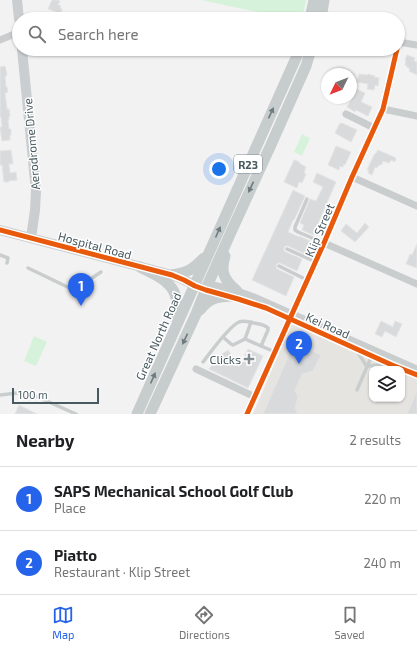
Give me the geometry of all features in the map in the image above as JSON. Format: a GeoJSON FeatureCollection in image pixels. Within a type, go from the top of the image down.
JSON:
{"type":"FeatureCollection","features":[{"type":"Feature","properties":{"kind":"main road"},"geometry":{"type":"LineString","coordinates":[[311,12],[314,0]]}},
{"type":"Feature","properties":{"kind":"main road"},"geometry":{"type":"LineString","coordinates":[[321,12],[324,0]]}},
{"type":"Feature","properties":{"kind":"main road","name":"Great North Road"},"geometry":{"type":"LineString","coordinates":[[137,414],[297,56]]}},
{"type":"Feature","properties":{"kind":"main road","name":"Great North Road"},"geometry":{"type":"LineString","coordinates":[[150,414],[196,314],[231,232],[306,66],[309,56]]}},
{"type":"Feature","properties":{"kind":"main road"},"geometry":{"type":"LineString","coordinates":[[196,314],[208,301],[218,297],[234,294],[224,277],[222,269],[231,232]]}},
{"type":"Feature","properties":{"kind":"main road"},"geometry":{"type":"LineString","coordinates":[[172,275],[190,270],[197,266],[208,255]]}},
{"type":"Feature","properties":{"kind":"main road"},"geometry":{"type":"LineString","coordinates":[[140,267],[163,279],[174,292],[178,307],[174,331]]}},
{"type":"Feature","properties":{"kind":"street"},"geometry":{"type":"LineString","coordinates":[[17,0],[18,12]]}},
{"type":"Feature","properties":{"kind":"street"},"geometry":{"type":"LineString","coordinates":[[0,40],[12,35]]}},
{"type":"Feature","properties":{"kind":"street"},"geometry":{"type":"LineString","coordinates":[[405,44],[417,45]]}},
{"type":"Feature","properties":{"kind":"street","name":"Aerodrome Drive"},"geometry":{"type":"LineString","coordinates":[[23,56],[36,191],[31,238]]}},
{"type":"Feature","properties":{"kind":"street","name":"Klip Street"},"geometry":{"type":"LineString","coordinates":[[247,414],[383,109],[395,56]]}},
{"type":"Feature","properties":{"kind":"street"},"geometry":{"type":"LineString","coordinates":[[383,109],[417,116]]}},
{"type":"Feature","properties":{"kind":"street"},"geometry":{"type":"LineString","coordinates":[[346,114],[374,128]]}},
{"type":"Feature","properties":{"kind":"street"},"geometry":{"type":"LineString","coordinates":[[352,177],[417,206]]}},
{"type":"Feature","properties":{"kind":"street","name":"Hospital Road"},"geometry":{"type":"LineString","coordinates":[[0,230],[172,275],[207,287]]}},
{"type":"Feature","properties":{"kind":"street"},"geometry":{"type":"LineString","coordinates":[[324,243],[417,284]]}},
{"type":"Feature","properties":{"kind":"street","name":"Kei Road"},"geometry":{"type":"LineString","coordinates":[[207,287],[234,294],[258,306],[291,316],[373,353],[417,369]]}},
{"type":"Feature","properties":{"kind":"street","name":"Kei Road"},"geometry":{"type":"LineString","coordinates":[[291,316],[354,348],[373,353],[392,365],[417,374]]}},
{"type":"Feature","properties":{"kind":"street"},"geometry":{"type":"LineString","coordinates":[[196,369],[255,397]]}},
{"type":"Feature","properties":{"kind":"lane"},"geometry":{"type":"LineString","coordinates":[[307,199],[295,230],[324,243]]}},
{"type":"Feature","properties":{"kind":"lane"},"geometry":{"type":"LineString","coordinates":[[287,249],[316,262]]}},
{"type":"Feature","properties":{"kind":"lane"},"geometry":{"type":"LineString","coordinates":[[0,255],[8,258],[7,263]]}},
{"type":"Feature","properties":{"kind":"lane"},"geometry":{"type":"LineString","coordinates":[[279,266],[307,280]]}},
{"type":"Feature","properties":{"kind":"lane"},"geometry":{"type":"LineString","coordinates":[[28,268],[78,292],[82,290],[92,278],[101,272]]}},
{"type":"Feature","properties":{"kind":"lane"},"geometry":{"type":"LineString","coordinates":[[203,362],[223,337],[239,321],[264,324],[268,328],[261,346]]}},
{"type":"Feature","properties":{"kind":"lane"},"geometry":{"type":"LineString","coordinates":[[223,337],[233,345],[245,339],[251,322]]}},
{"type":"Feature","properties":{"kind":"lane"},"geometry":{"type":"LineString","coordinates":[[245,339],[275,352]]}},
{"type":"Feature","properties":{"kind":"lane"},"geometry":{"type":"LineString","coordinates":[[354,348],[367,366]]}},
{"type":"Feature","properties":{"kind":"lane"},"geometry":{"type":"LineString","coordinates":[[357,390],[373,353]]}},
{"type":"Feature","properties":{"kind":"lane"},"geometry":{"type":"LineString","coordinates":[[367,366],[380,364],[392,365]]}},
{"type":"Feature","properties":{"kind":"lane"},"geometry":{"type":"LineString","coordinates":[[0,395],[17,393],[31,394],[76,414]]}},
{"type":"Feature","properties":{"kind":"shaded area"},"geometry":{"type":"Polygon","coordinates":[[[293,321],[393,366],[369,366],[369,402],[405,402],[405,371],[417,377],[417,414],[253,414],[293,321]]]}},
{"type":"Feature","properties":{"kind":"green space"},"geometry":{"type":"Polygon","coordinates":[[[201,0],[306,0],[303,12],[257,12],[201,0]]]}},
{"type":"Feature","properties":{"kind":"green space"},"geometry":{"type":"Polygon","coordinates":[[[302,134],[310,138],[302,156],[294,152],[302,134]]]}},
{"type":"Feature","properties":{"kind":"green space"},"geometry":{"type":"Polygon","coordinates":[[[34,336],[47,342],[36,366],[24,361],[34,336]]]}},
{"type":"Feature","properties":{"kind":"building"},"geometry":{"type":"Polygon","coordinates":[[[52,0],[60,1],[58,5],[61,6],[61,12],[48,9],[52,0]]]}},
{"type":"Feature","properties":{"kind":"building"},"geometry":{"type":"Polygon","coordinates":[[[407,55],[415,58],[414,61],[417,62],[417,75],[409,71],[410,69],[405,65],[407,55]]]}},
{"type":"Feature","properties":{"kind":"building"},"geometry":{"type":"Polygon","coordinates":[[[5,66],[7,75],[5,77],[6,87],[8,92],[5,93],[7,109],[9,109],[10,116],[8,120],[11,135],[10,140],[2,141],[0,127],[2,127],[0,117],[0,67],[5,66]]]}},
{"type":"Feature","properties":{"kind":"building"},"geometry":{"type":"Polygon","coordinates":[[[359,74],[368,74],[379,78],[378,86],[375,85],[374,90],[367,89],[368,84],[357,82],[359,74]]]}},
{"type":"Feature","properties":{"kind":"building"},"geometry":{"type":"Polygon","coordinates":[[[357,89],[365,93],[361,102],[372,107],[368,116],[356,110],[355,112],[347,107],[349,104],[357,104],[357,89]]]}},
{"type":"Feature","properties":{"kind":"building"},"geometry":{"type":"Polygon","coordinates":[[[340,123],[357,130],[351,142],[335,133],[340,123]]]}},
{"type":"Feature","properties":{"kind":"building"},"geometry":{"type":"Polygon","coordinates":[[[336,146],[351,152],[345,165],[344,164],[343,167],[340,166],[339,170],[328,165],[336,146]]]}},
{"type":"Feature","properties":{"kind":"building"},"geometry":{"type":"Polygon","coordinates":[[[11,150],[13,164],[9,164],[10,173],[16,172],[17,180],[4,182],[2,165],[0,165],[0,151],[11,150]]]}},
{"type":"Feature","properties":{"kind":"building"},"geometry":{"type":"Polygon","coordinates":[[[378,150],[396,158],[395,162],[391,160],[389,163],[383,161],[377,168],[375,167],[372,175],[368,173],[369,170],[367,170],[378,150]]]}},
{"type":"Feature","properties":{"kind":"building"},"geometry":{"type":"Polygon","coordinates":[[[294,160],[300,162],[299,163],[306,167],[304,173],[306,174],[302,183],[299,182],[297,188],[284,182],[294,160]]]}},
{"type":"Feature","properties":{"kind":"building"},"geometry":{"type":"Polygon","coordinates":[[[317,173],[336,182],[313,235],[302,230],[304,225],[300,223],[310,199],[316,201],[323,187],[313,182],[317,173]]]}},
{"type":"Feature","properties":{"kind":"building"},"geometry":{"type":"Polygon","coordinates":[[[293,190],[305,196],[288,232],[310,241],[305,254],[288,246],[285,246],[284,248],[284,251],[302,259],[297,271],[280,263],[276,265],[277,269],[294,277],[286,296],[252,280],[293,190]]]}},
{"type":"Feature","properties":{"kind":"building"},"geometry":{"type":"Polygon","coordinates":[[[365,223],[369,227],[355,242],[341,231],[346,224],[357,233],[365,223]]]}},
{"type":"Feature","properties":{"kind":"building"},"geometry":{"type":"Polygon","coordinates":[[[417,244],[417,268],[406,264],[410,254],[412,255],[417,244]]]}},
{"type":"Feature","properties":{"kind":"building"},"geometry":{"type":"Polygon","coordinates":[[[381,321],[393,327],[395,321],[402,324],[396,337],[385,331],[382,337],[375,334],[381,321]]]}},
{"type":"Feature","properties":{"kind":"building"},"geometry":{"type":"Polygon","coordinates":[[[294,343],[321,355],[313,371],[302,374],[295,390],[298,397],[295,408],[298,414],[263,414],[294,343]]]}},
{"type":"Feature","properties":{"kind":"building"},"geometry":{"type":"Polygon","coordinates":[[[248,349],[263,356],[248,388],[209,369],[219,356],[228,350],[239,367],[248,349]]]}},
{"type":"Feature","properties":{"kind":"building"},"geometry":{"type":"Polygon","coordinates":[[[417,391],[417,414],[407,414],[417,391]]]}},
{"type":"Feature","properties":{"kind":"building"},"geometry":{"type":"Polygon","coordinates":[[[19,405],[37,414],[15,414],[19,405]]]}},
{"type":"Feature","properties":{"kind":"cycle path"},"geometry":{"type":"LineString","coordinates":[[247,414],[383,109],[395,56]]}},
{"type":"Feature","properties":{"kind":"cycle path"},"geometry":{"type":"LineString","coordinates":[[0,230],[172,275],[206,290],[266,308],[417,375]]}},
{"type":"Feature","properties":{"kind":"place","name":"SAPS Mechanical School Golf Club"},"geometry":{"type":"Point","coordinates":[81,306]}},
{"type":"Feature","properties":{"kind":"place","name":"Clicks"},"geometry":{"type":"Point","coordinates":[249,359]}},
{"type":"Feature","properties":{"kind":"place","name":"Piatto"},"geometry":{"type":"Point","coordinates":[299,364]}}]}
